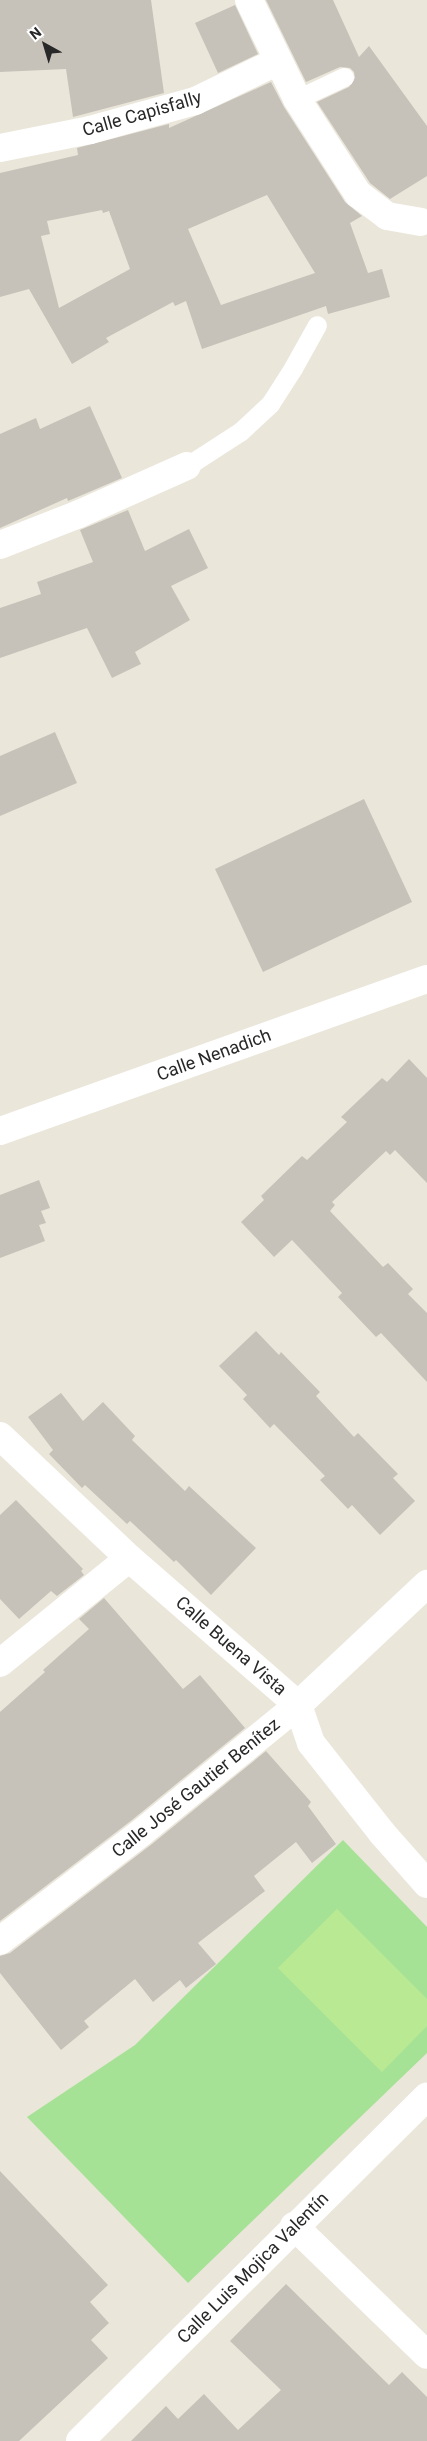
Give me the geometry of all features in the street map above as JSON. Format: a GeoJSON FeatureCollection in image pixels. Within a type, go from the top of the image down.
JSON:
{"type":"FeatureCollection","features":[{"type":"Feature","properties":{"kind":"street"},"geometry":{"type":"LineString","coordinates":[[250,0],[297,99],[358,194],[387,216],[420,222]]}},
{"type":"Feature","properties":{"kind":"street","name":"Calle Capisfally"},"geometry":{"type":"LineString","coordinates":[[0,148],[90,130],[194,101],[278,61]]}},
{"type":"Feature","properties":{"kind":"street"},"geometry":{"type":"LineString","coordinates":[[0,545],[79,514],[187,466]]}},
{"type":"Feature","properties":{"kind":"street","name":"Calle Nenadich"},"geometry":{"type":"LineString","coordinates":[[0,1131],[427,979]]}},
{"type":"Feature","properties":{"kind":"street","name":"Calle Buena Vista"},"geometry":{"type":"LineString","coordinates":[[0,1436],[129,1558],[298,1705],[311,1743],[382,1833],[427,1884]]}},
{"type":"Feature","properties":{"kind":"street"},"geometry":{"type":"LineString","coordinates":[[0,1663],[129,1558]]}},
{"type":"Feature","properties":{"kind":"street","name":"Calle José Gautier Benítez"},"geometry":{"type":"LineString","coordinates":[[0,1941],[142,1832],[298,1705],[427,1584]]}},
{"type":"Feature","properties":{"kind":"street","name":"Calle Luis Mojica Valentín"},"geometry":{"type":"LineString","coordinates":[[80,2441],[294,2226],[427,2096]]}},
{"type":"Feature","properties":{"kind":"street"},"geometry":{"type":"LineString","coordinates":[[294,2226],[427,2355]]}},
{"type":"Feature","properties":{"kind":"lane"},"geometry":{"type":"LineString","coordinates":[[297,99],[344,77]]}},
{"type":"Feature","properties":{"kind":"lane"},"geometry":{"type":"LineString","coordinates":[[187,466],[241,431],[270,404],[294,368],[317,325]]}},
{"type":"Feature","properties":{"kind":"green space"},"geometry":{"type":"Polygon","coordinates":[[[343,1840],[427,1927],[427,2053],[188,2283],[27,2117],[135,2045],[343,1840]]]}},
{"type":"Feature","properties":{"kind":"green space"},"geometry":{"type":"Polygon","coordinates":[[[337,1909],[427,1999],[427,2026],[382,2072],[278,1968],[337,1909]]]}},
{"type":"Feature","properties":{"kind":"building"},"geometry":{"type":"Polygon","coordinates":[[[0,0],[151,0],[164,93],[73,117],[66,69],[0,72],[0,0]]]}},
{"type":"Feature","properties":{"kind":"building"},"geometry":{"type":"Polygon","coordinates":[[[266,0],[333,0],[359,57],[369,46],[427,126],[427,176],[390,199],[370,183],[317,102],[349,87],[355,78],[354,72],[350,68],[340,67],[306,82],[266,0]]]}},
{"type":"Feature","properties":{"kind":"building"},"geometry":{"type":"Polygon","coordinates":[[[235,5],[258,54],[218,73],[195,23],[235,5]]]}},
{"type":"Feature","properties":{"kind":"building"},"geometry":{"type":"Polygon","coordinates":[[[271,82],[284,107],[345,202],[362,216],[350,223],[368,273],[382,269],[390,297],[328,314],[326,306],[202,349],[186,301],[175,306],[173,302],[106,338],[109,342],[72,364],[29,289],[0,297],[0,173],[78,155],[77,148],[169,124],[169,128],[271,82]],[[267,195],[188,229],[221,305],[315,273],[267,195]],[[102,210],[47,221],[50,234],[41,236],[59,308],[130,269],[109,211],[103,213],[102,210]]]}},
{"type":"Feature","properties":{"kind":"building"},"geometry":{"type":"Polygon","coordinates":[[[90,406],[122,478],[68,501],[67,498],[0,528],[0,434],[36,418],[40,429],[90,406]]]}},
{"type":"Feature","properties":{"kind":"building"},"geometry":{"type":"Polygon","coordinates":[[[128,510],[145,551],[189,529],[208,568],[171,586],[190,620],[135,652],[141,664],[112,678],[87,628],[0,658],[0,608],[41,594],[37,582],[93,562],[80,530],[128,510]]]}},
{"type":"Feature","properties":{"kind":"building"},"geometry":{"type":"Polygon","coordinates":[[[55,732],[77,783],[0,816],[0,756],[55,732]]]}},
{"type":"Feature","properties":{"kind":"building"},"geometry":{"type":"Polygon","coordinates":[[[364,799],[412,902],[263,972],[215,869],[364,799]]]}},
{"type":"Feature","properties":{"kind":"building"},"geometry":{"type":"Polygon","coordinates":[[[409,1059],[427,1078],[427,1183],[395,1150],[390,1155],[386,1151],[332,1202],[335,1205],[330,1211],[383,1267],[388,1263],[413,1289],[408,1294],[427,1313],[427,1382],[381,1333],[376,1337],[338,1297],[342,1293],[292,1240],[274,1257],[241,1222],[264,1200],[261,1196],[302,1156],[307,1160],[347,1122],[341,1117],[382,1078],[387,1082],[409,1059]]]}},
{"type":"Feature","properties":{"kind":"building"},"geometry":{"type":"Polygon","coordinates":[[[39,1180],[50,1208],[41,1211],[46,1223],[39,1225],[45,1241],[0,1258],[0,1195],[39,1180]]]}},
{"type":"Feature","properties":{"kind":"building"},"geometry":{"type":"Polygon","coordinates":[[[256,1331],[279,1355],[281,1352],[320,1392],[316,1396],[354,1437],[358,1433],[398,1474],[393,1478],[415,1501],[380,1535],[352,1505],[348,1509],[320,1480],[325,1476],[274,1424],[270,1428],[243,1399],[247,1395],[219,1366],[256,1331]]]}},
{"type":"Feature","properties":{"kind":"building"},"geometry":{"type":"Polygon","coordinates":[[[61,1393],[83,1421],[103,1402],[135,1436],[132,1440],[185,1491],[189,1486],[256,1548],[211,1595],[176,1560],[174,1562],[130,1521],[127,1524],[85,1485],[82,1488],[49,1454],[53,1450],[28,1417],[61,1393]]]}},
{"type":"Feature","properties":{"kind":"building"},"geometry":{"type":"Polygon","coordinates":[[[16,1500],[83,1569],[81,1571],[84,1575],[57,1596],[51,1591],[19,1619],[0,1599],[0,1515],[16,1500]]]}},
{"type":"Feature","properties":{"kind":"building"},"geometry":{"type":"Polygon","coordinates":[[[104,1598],[183,1689],[200,1675],[245,1728],[132,1820],[0,1921],[0,1712],[89,1629],[79,1619],[104,1598]]]}},
{"type":"Feature","properties":{"kind":"building"},"geometry":{"type":"Polygon","coordinates":[[[266,1751],[311,1802],[308,1806],[336,1844],[312,1863],[296,1842],[254,1876],[265,1891],[198,1943],[216,1964],[186,1988],[180,1980],[153,2002],[135,1979],[84,2021],[89,2027],[61,2050],[0,1973],[0,1956],[10,1953],[152,1844],[266,1751]]]}},
{"type":"Feature","properties":{"kind":"building"},"geometry":{"type":"Polygon","coordinates":[[[0,2171],[108,2285],[90,2302],[109,2323],[91,2340],[108,2358],[19,2441],[0,2441],[0,2171]]]}},
{"type":"Feature","properties":{"kind":"building"},"geometry":{"type":"Polygon","coordinates":[[[286,2284],[389,2385],[402,2372],[427,2397],[427,2441],[131,2441],[166,2406],[178,2419],[204,2394],[238,2430],[281,2390],[230,2341],[286,2284]]]}}]}
